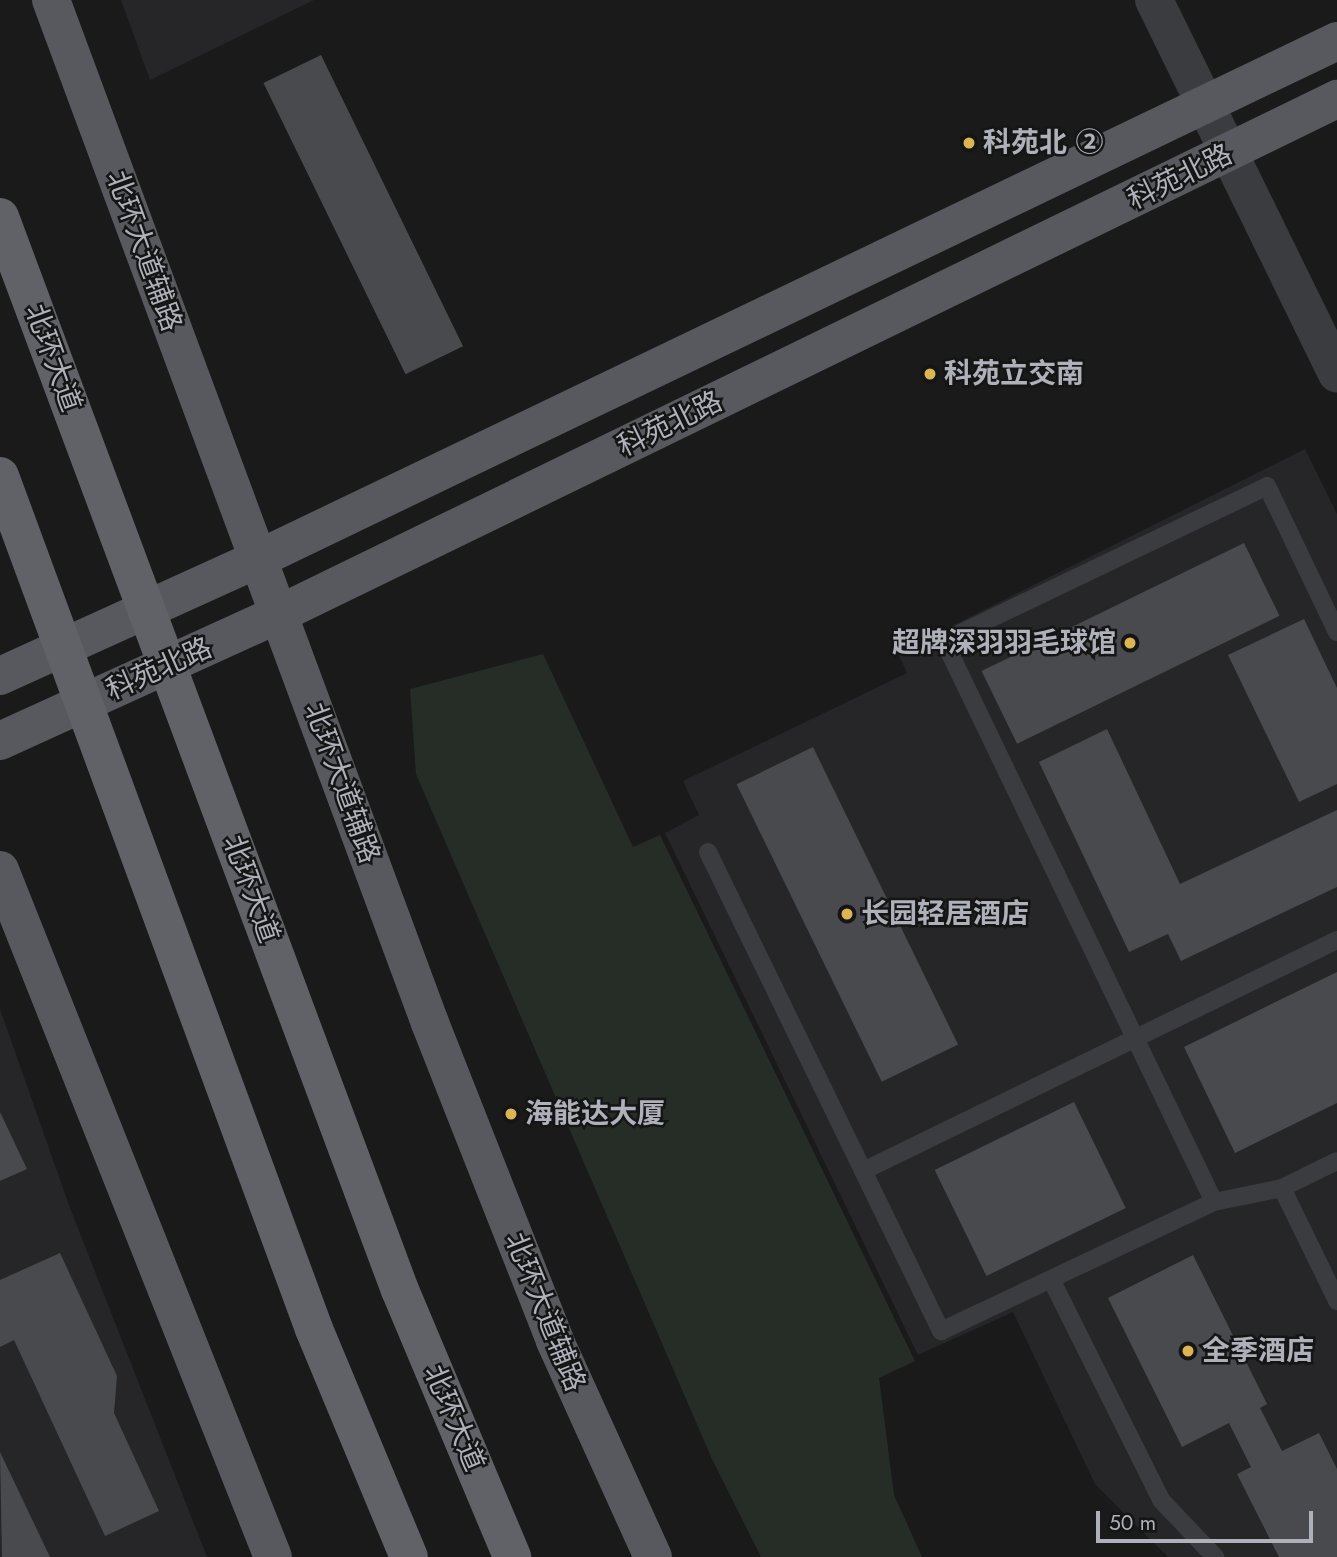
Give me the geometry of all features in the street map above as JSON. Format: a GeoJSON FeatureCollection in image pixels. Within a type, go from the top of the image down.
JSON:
{"type":"FeatureCollection","features":[{"type":"Feature","properties":{"kind":"highway","name":"北环大道"},"geometry":{"type":"LineString","coordinates":[[0,217],[400,1290],[512,1557]]}},
{"type":"Feature","properties":{"kind":"highway"},"geometry":{"type":"LineString","coordinates":[[0,476],[314,1329],[403,1548]]}},
{"type":"Feature","properties":{"kind":"main road","name":"北环大道辅路"},"geometry":{"type":"LineString","coordinates":[[51,0],[260,558],[430,1023],[555,1341],[653,1557]]}},
{"type":"Feature","properties":{"kind":"main road","name":"科苑北路"},"geometry":{"type":"LineString","coordinates":[[0,676],[260,558],[1337,41]]}},
{"type":"Feature","properties":{"kind":"main road","name":"科苑北路"},"geometry":{"type":"LineString","coordinates":[[0,741],[279,614],[1337,99]]}},
{"type":"Feature","properties":{"kind":"main road"},"geometry":{"type":"LineString","coordinates":[[0,870],[273,1557]]}},
{"type":"Feature","properties":{"kind":"street"},"geometry":{"type":"LineString","coordinates":[[1154,0],[1337,374]]}},
{"type":"Feature","properties":{"kind":"lane"},"geometry":{"type":"LineString","coordinates":[[1214,1202],[944,641],[1267,486],[1337,632]]}},
{"type":"Feature","properties":{"kind":"lane"},"geometry":{"type":"LineString","coordinates":[[708,852],[941,1331],[1052,1281],[1214,1202],[1282,1188],[1337,1161]]}},
{"type":"Feature","properties":{"kind":"lane"},"geometry":{"type":"LineString","coordinates":[[863,1171],[1337,940]]}},
{"type":"Feature","properties":{"kind":"lane"},"geometry":{"type":"LineString","coordinates":[[1282,1188],[1337,1301]]}},
{"type":"Feature","properties":{"kind":"lane"},"geometry":{"type":"LineString","coordinates":[[1052,1281],[1161,1500],[1215,1557]]}},
{"type":"Feature","properties":{"kind":"shaded area"},"geometry":{"type":"Polygon","coordinates":[[[121,0],[314,0],[150,80],[121,0]]]}},
{"type":"Feature","properties":{"kind":"shaded area"},"geometry":{"type":"Polygon","coordinates":[[[1305,449],[1337,514],[1337,1557],[1168,1557],[1095,1484],[1013,1312],[918,1355],[665,833],[699,815],[683,781],[907,673],[898,653],[1305,449]]]}},
{"type":"Feature","properties":{"kind":"shaded area"},"geometry":{"type":"Polygon","coordinates":[[[543,654],[633,847],[660,835],[915,1361],[879,1378],[894,1495],[922,1557],[761,1557],[712,1459],[416,774],[410,689],[543,654]]]}},
{"type":"Feature","properties":{"kind":"shaded area"},"geometry":{"type":"Polygon","coordinates":[[[0,1009],[70,1208],[207,1557],[0,1557],[0,1009]]]}},
{"type":"Feature","properties":{"kind":"building"},"geometry":{"type":"Polygon","coordinates":[[[321,55],[463,346],[406,374],[263,83],[321,55]]]}},
{"type":"Feature","properties":{"kind":"building","name":"超牌深羽羽毛球馆"},"geometry":{"type":"Polygon","coordinates":[[[1244,543],[1280,616],[1017,744],[982,671],[1244,543]]]}},
{"type":"Feature","properties":{"kind":"building"},"geometry":{"type":"Polygon","coordinates":[[[1304,619],[1337,688],[1337,784],[1299,802],[1228,655],[1304,619]]]}},
{"type":"Feature","properties":{"kind":"building"},"geometry":{"type":"Polygon","coordinates":[[[1107,729],[1180,884],[1337,810],[1337,887],[1181,961],[1168,934],[1129,952],[1039,762],[1107,729]]]}},
{"type":"Feature","properties":{"kind":"building","name":"长园轻居酒店"},"geometry":{"type":"Polygon","coordinates":[[[813,747],[958,1045],[882,1082],[737,784],[813,747]]]}},
{"type":"Feature","properties":{"kind":"building"},"geometry":{"type":"Polygon","coordinates":[[[1337,972],[1337,1103],[1235,1153],[1184,1047],[1337,972]]]}},
{"type":"Feature","properties":{"kind":"building"},"geometry":{"type":"Polygon","coordinates":[[[1074,1102],[1126,1208],[986,1276],[935,1170],[1074,1102]]]}},
{"type":"Feature","properties":{"kind":"building"},"geometry":{"type":"Polygon","coordinates":[[[0,1112],[27,1169],[0,1181],[0,1112]]]}},
{"type":"Feature","properties":{"kind":"building"},"geometry":{"type":"Polygon","coordinates":[[[60,1253],[117,1376],[114,1413],[159,1511],[105,1536],[14,1340],[0,1347],[0,1280],[60,1253]]]}},
{"type":"Feature","properties":{"kind":"building","name":"全季酒店"},"geometry":{"type":"Polygon","coordinates":[[[1193,1255],[1267,1404],[1260,1408],[1282,1451],[1319,1433],[1337,1469],[1337,1557],[1279,1557],[1237,1474],[1251,1467],[1229,1423],[1182,1447],[1108,1298],[1193,1255]]]}},
{"type":"Feature","properties":{"kind":"building"},"geometry":{"type":"Polygon","coordinates":[[[0,1452],[50,1557],[2,1557],[0,1452]]]}},
{"type":"Feature","properties":{"kind":"place","name":"科苑北 ②"},"geometry":{"type":"Point","coordinates":[969,143]}},
{"type":"Feature","properties":{"kind":"place","name":"科苑立交南"},"geometry":{"type":"Point","coordinates":[930,374]}},
{"type":"Feature","properties":{"kind":"place","name":"超牌深羽羽毛球馆"},"geometry":{"type":"Point","coordinates":[1130,643]}},
{"type":"Feature","properties":{"kind":"place","name":"长园轻居酒店"},"geometry":{"type":"Point","coordinates":[847,914]}},
{"type":"Feature","properties":{"kind":"place","name":"海能达大厦"},"geometry":{"type":"Point","coordinates":[511,1114]}},
{"type":"Feature","properties":{"kind":"place","name":"全季酒店"},"geometry":{"type":"Point","coordinates":[1188,1351]}}]}
